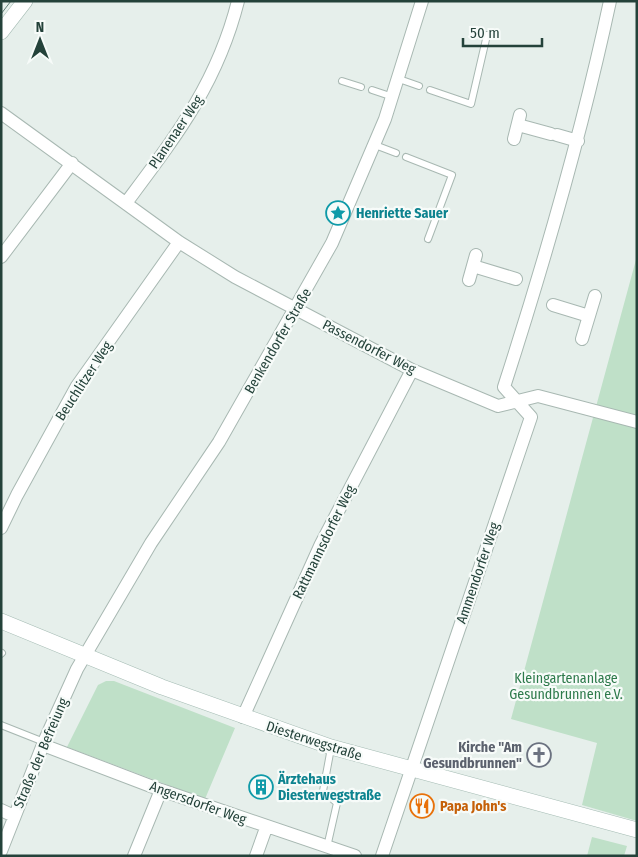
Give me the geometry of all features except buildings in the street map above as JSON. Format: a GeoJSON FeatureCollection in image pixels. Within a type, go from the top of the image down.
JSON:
{"type":"FeatureCollection","features":[{"type":"Feature","properties":{"kind":"street"},"geometry":{"type":"LineString","coordinates":[[1,32],[25,1]]}},
{"type":"Feature","properties":{"kind":"street","name":"Planenaer Weg"},"geometry":{"type":"LineString","coordinates":[[126,203],[186,122],[201,96],[220,58],[238,1]]}},
{"type":"Feature","properties":{"kind":"street","name":"Benkendorfer Straße"},"geometry":{"type":"LineString","coordinates":[[85,656],[151,543],[219,442],[296,310],[332,243],[375,145],[400,79],[422,1]]}},
{"type":"Feature","properties":{"kind":"street","name":"Ammendorfer Weg"},"geometry":{"type":"LineString","coordinates":[[382,856],[531,417],[504,387],[537,285],[578,141],[610,1]]}},
{"type":"Feature","properties":{"kind":"street","name":"Passendorfer Weg"},"geometry":{"type":"LineString","coordinates":[[1,113],[179,242],[235,277],[412,370],[498,406],[538,396],[637,422]]}},
{"type":"Feature","properties":{"kind":"street"},"geometry":{"type":"LineString","coordinates":[[514,139],[519,120],[554,135],[578,141]]}},
{"type":"Feature","properties":{"kind":"street"},"geometry":{"type":"LineString","coordinates":[[1,257],[72,163]]}},
{"type":"Feature","properties":{"kind":"street","name":"Beuchlitzer Weg"},"geometry":{"type":"LineString","coordinates":[[1,528],[77,386],[179,242]]}},
{"type":"Feature","properties":{"kind":"street"},"geometry":{"type":"LineString","coordinates":[[469,280],[474,260],[519,280],[537,285]]}},
{"type":"Feature","properties":{"kind":"street"},"geometry":{"type":"LineString","coordinates":[[582,339],[594,296]]}},
{"type":"Feature","properties":{"kind":"street"},"geometry":{"type":"LineString","coordinates":[[533,298],[589,316]]}},
{"type":"Feature","properties":{"kind":"street","name":"Rattmannsdorfer Weg"},"geometry":{"type":"LineString","coordinates":[[243,717],[321,544],[412,370]]}},
{"type":"Feature","properties":{"kind":"street","name":"Diesterwegstraße"},"geometry":{"type":"LineString","coordinates":[[1,621],[85,656],[243,717],[331,747],[637,830]]}},
{"type":"Feature","properties":{"kind":"street","name":"Straße der Befreiung"},"geometry":{"type":"LineString","coordinates":[[1,851],[44,743],[77,669],[85,656]]}},
{"type":"Feature","properties":{"kind":"street","name":"Angersdorfer Weg"},"geometry":{"type":"LineString","coordinates":[[44,743],[161,790],[266,828],[355,856]]}},
{"type":"Feature","properties":{"kind":"street"},"geometry":{"type":"LineString","coordinates":[[134,856],[161,790]]}},
{"type":"Feature","properties":{"kind":"street"},"geometry":{"type":"LineString","coordinates":[[1,810],[14,816]]}},
{"type":"Feature","properties":{"kind":"street"},"geometry":{"type":"LineString","coordinates":[[256,856],[266,828]]}},
{"type":"Feature","properties":{"kind":"lane"},"geometry":{"type":"LineString","coordinates":[[430,90],[470,104],[487,35]]}},
{"type":"Feature","properties":{"kind":"lane"},"geometry":{"type":"LineString","coordinates":[[400,79],[420,86]]}},
{"type":"Feature","properties":{"kind":"lane"},"geometry":{"type":"LineString","coordinates":[[342,81],[362,87]]}},
{"type":"Feature","properties":{"kind":"lane"},"geometry":{"type":"LineString","coordinates":[[372,90],[393,97]]}},
{"type":"Feature","properties":{"kind":"lane"},"geometry":{"type":"LineString","coordinates":[[375,145],[396,153]]}},
{"type":"Feature","properties":{"kind":"lane"},"geometry":{"type":"LineString","coordinates":[[406,157],[452,175],[428,239]]}},
{"type":"Feature","properties":{"kind":"lane"},"geometry":{"type":"LineString","coordinates":[[1,725],[44,743]]}},
{"type":"Feature","properties":{"kind":"lane"},"geometry":{"type":"LineString","coordinates":[[327,847],[337,804],[323,791],[331,747]]}},
{"type":"Feature","properties":{"kind":"green space","name":"Kleingartenanlage Gesundbrunnen e.V."},"geometry":{"type":"Polygon","coordinates":[[[637,256],[637,821],[582,805],[597,743],[511,719],[637,256]]]}},
{"type":"Feature","properties":{"kind":"green space"},"geometry":{"type":"Polygon","coordinates":[[[106,681],[114,681],[235,728],[205,799],[67,747],[98,685],[106,681]]]}},
{"type":"Feature","properties":{"kind":"green space"},"geometry":{"type":"Polygon","coordinates":[[[592,837],[627,846],[624,856],[587,856],[592,837]]]}},
{"type":"Feature","properties":{"kind":"tram line"},"geometry":{"type":"LineString","coordinates":[[1,14],[11,1]]}},
{"type":"Feature","properties":{"kind":"place","name":"Henriette Sauer"},"geometry":{"type":"Point","coordinates":[338,213]}},
{"type":"Feature","properties":{"kind":"place","name":"Kirche \"Am Gesundbrunnen\""},"geometry":{"type":"Point","coordinates":[539,755]}},
{"type":"Feature","properties":{"kind":"place","name":"Ärztehaus Diesterwegstraße"},"geometry":{"type":"Point","coordinates":[261,787]}},
{"type":"Feature","properties":{"kind":"place","name":"Papa John's"},"geometry":{"type":"Point","coordinates":[422,806]}}]}
